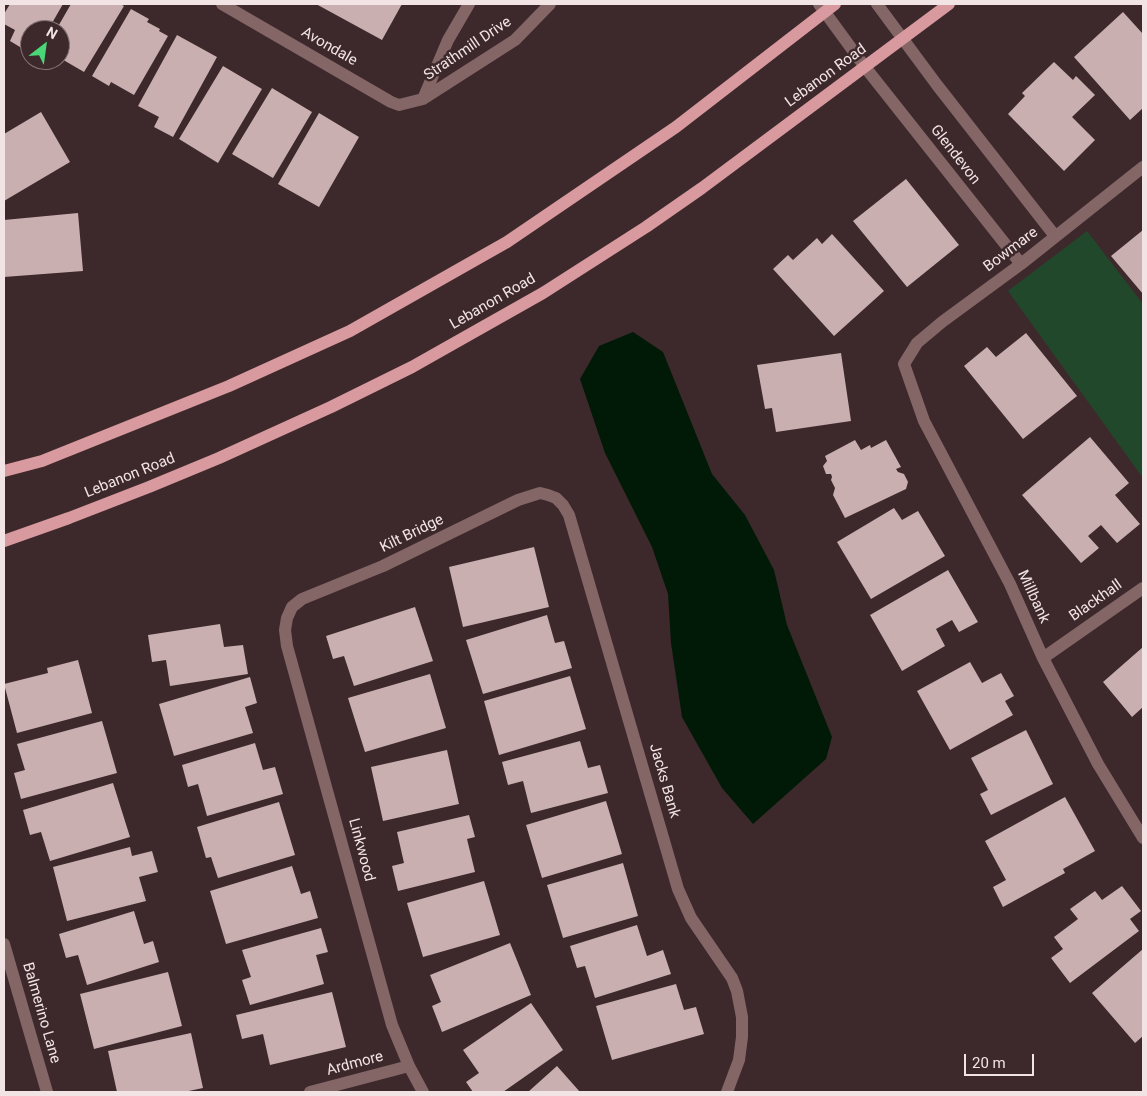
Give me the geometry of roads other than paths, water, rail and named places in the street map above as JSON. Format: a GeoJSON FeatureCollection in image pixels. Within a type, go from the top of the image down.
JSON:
{"type":"FeatureCollection","features":[{"type":"Feature","properties":{"kind":"main road"},"geometry":{"type":"LineString","coordinates":[[4,471],[42,461],[220,389],[350,331],[507,242],[676,127],[822,8],[835,4]]}},
{"type":"Feature","properties":{"kind":"main road","name":"Lebanon Road"},"geometry":{"type":"LineString","coordinates":[[4,541],[69,518],[218,458],[331,407],[412,367],[543,293],[702,188],[949,4]]}},
{"type":"Feature","properties":{"kind":"street","name":"Avondale"},"geometry":{"type":"LineString","coordinates":[[222,4],[391,102],[399,105],[423,99]]}},
{"type":"Feature","properties":{"kind":"street"},"geometry":{"type":"LineString","coordinates":[[423,99],[448,40],[469,4]]}},
{"type":"Feature","properties":{"kind":"street","name":"Strathmill Drive"},"geometry":{"type":"LineString","coordinates":[[423,99],[515,40],[550,4]]}},
{"type":"Feature","properties":{"kind":"street","name":"Glendevon"},"geometry":{"type":"LineString","coordinates":[[877,4],[1056,236]]}},
{"type":"Feature","properties":{"kind":"street","name":"Glendevon"},"geometry":{"type":"LineString","coordinates":[[822,8],[865,67],[1021,264]]}},
{"type":"Feature","properties":{"kind":"street","name":"Bowmare"},"geometry":{"type":"LineString","coordinates":[[904,364],[917,344],[942,322],[1021,264],[1143,168]]}},
{"type":"Feature","properties":{"kind":"street","name":"Millbank"},"geometry":{"type":"LineString","coordinates":[[904,364],[924,421],[1010,584],[1043,658],[1098,764],[1143,838]]}},
{"type":"Feature","properties":{"kind":"street","name":"Kilt Bridge"},"geometry":{"type":"LineString","coordinates":[[289,612],[302,599],[383,566],[528,496],[540,493],[552,496]]}},
{"type":"Feature","properties":{"kind":"street","name":"Jacks Bank"},"geometry":{"type":"LineString","coordinates":[[552,496],[563,505],[569,515],[678,889],[691,918],[732,978],[737,991],[742,1029],[741,1050],[727,1092]]}},
{"type":"Feature","properties":{"kind":"street","name":"Blackhall"},"geometry":{"type":"LineString","coordinates":[[1043,658],[1143,588]]}},
{"type":"Feature","properties":{"kind":"street","name":"Linkwood"},"geometry":{"type":"LineString","coordinates":[[289,612],[285,630],[287,646],[392,1025],[409,1066],[423,1092]]}},
{"type":"Feature","properties":{"kind":"street","name":"Balmerino Lane"},"geometry":{"type":"LineString","coordinates":[[4,944],[48,1092]]}},
{"type":"Feature","properties":{"kind":"street","name":"Ardmore"},"geometry":{"type":"LineString","coordinates":[[310,1092],[409,1066]]}}]}
